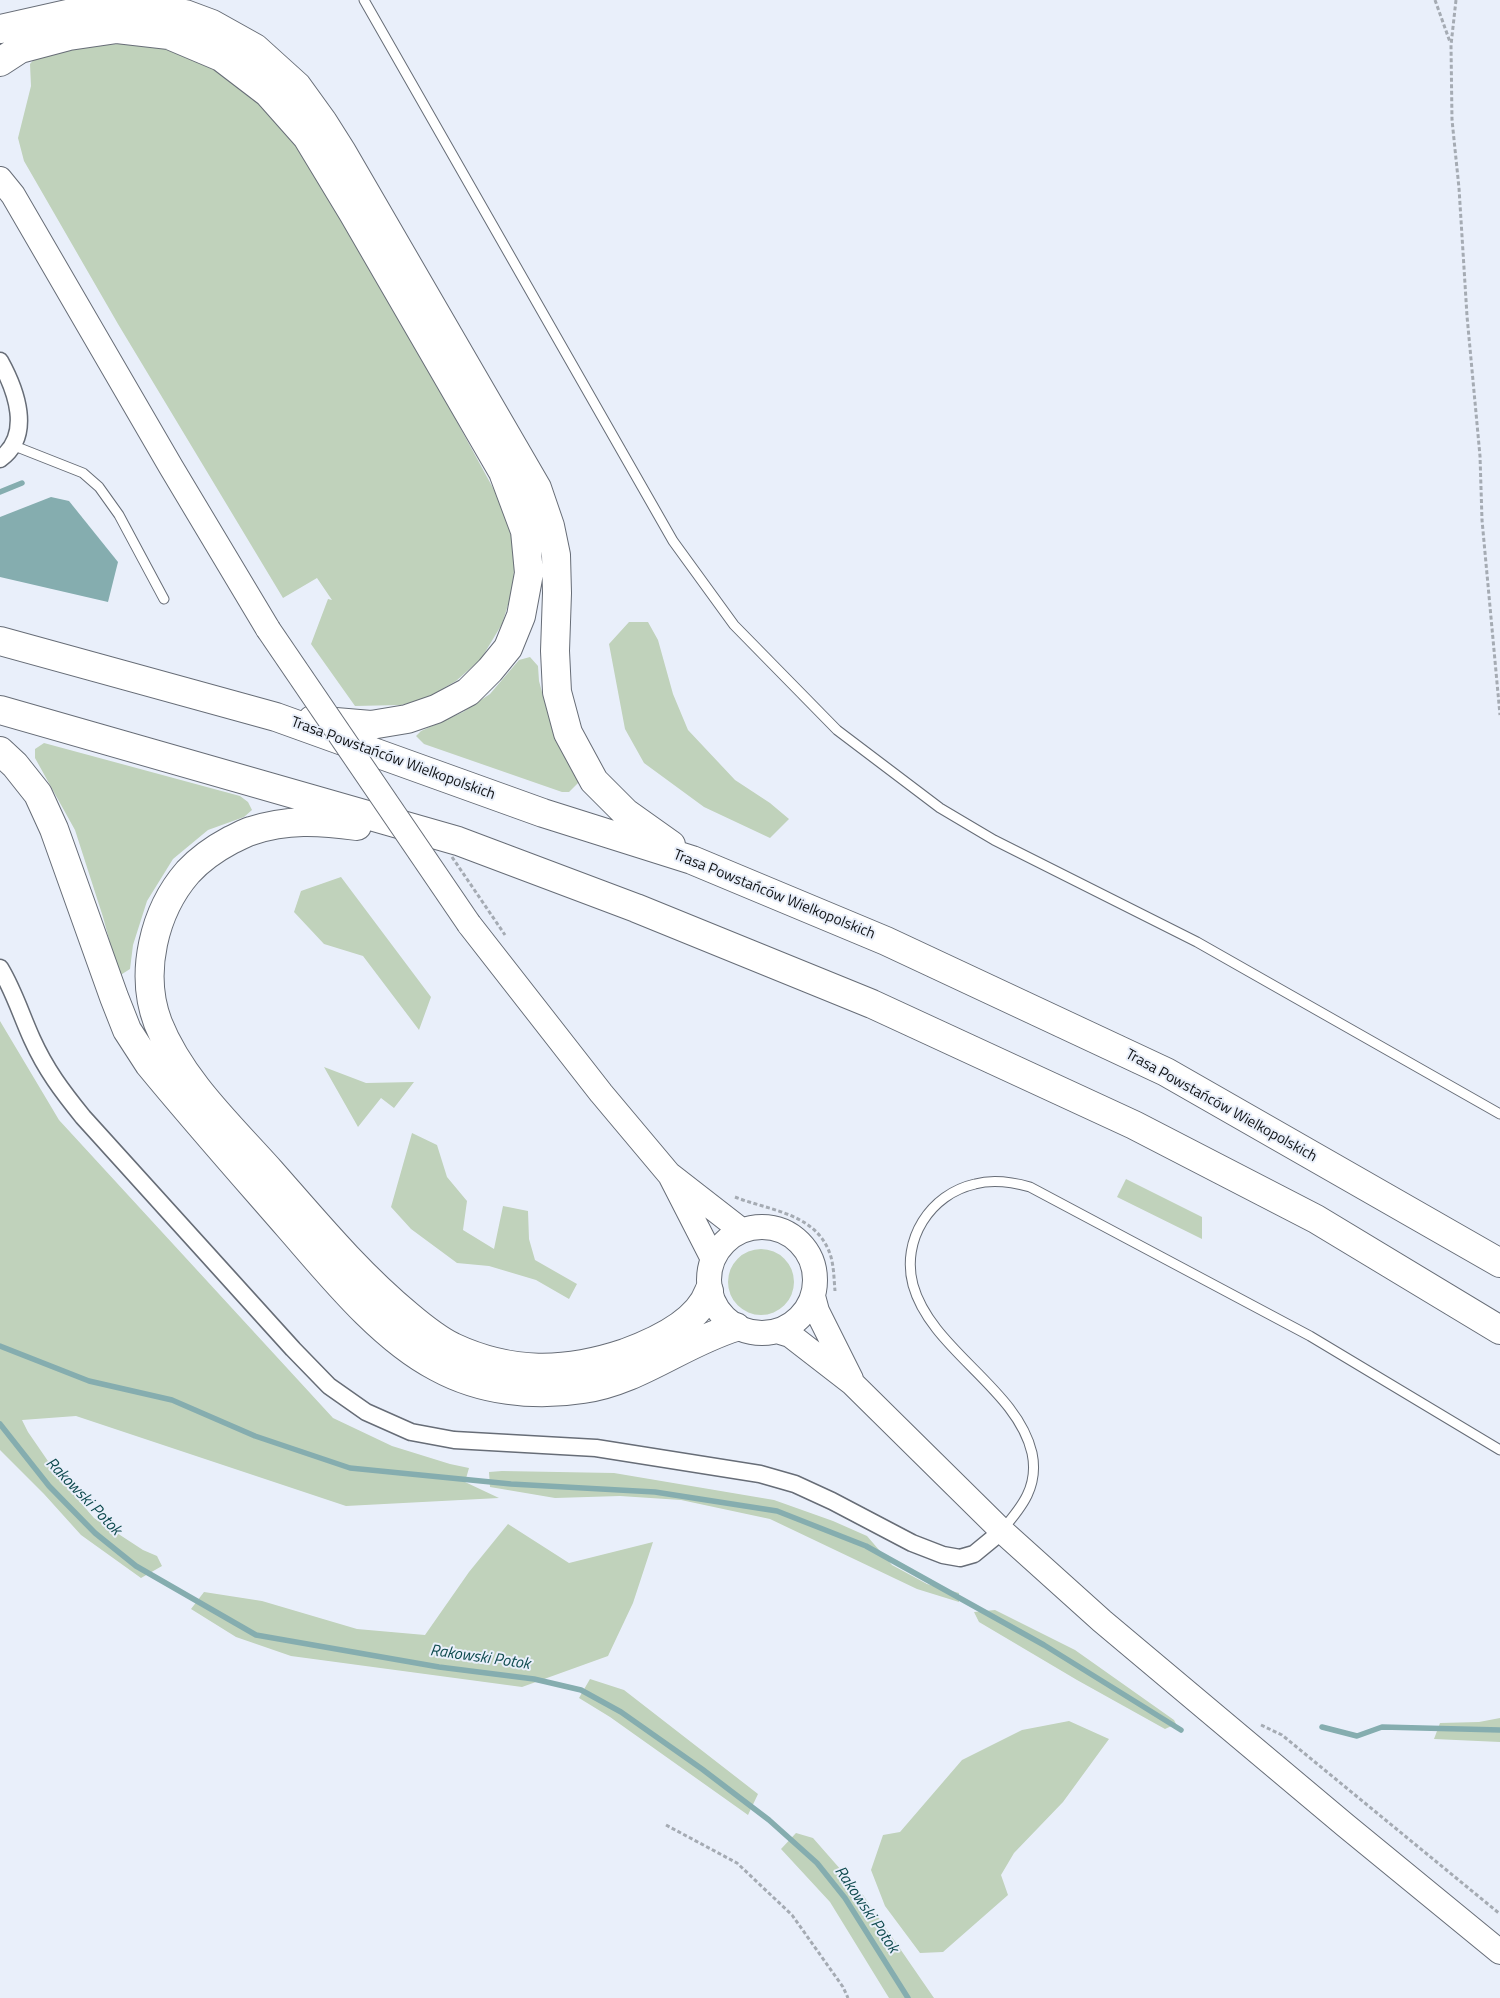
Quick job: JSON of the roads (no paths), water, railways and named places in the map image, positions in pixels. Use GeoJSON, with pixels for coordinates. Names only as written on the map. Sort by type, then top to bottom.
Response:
{"type":"FeatureCollection","features":[{"type":"Feature","properties":{"kind":"highway"},"geometry":{"type":"LineString","coordinates":[[0,29],[94,8],[153,9],[185,14],[212,24],[255,48],[297,86],[342,152],[537,488],[550,526],[556,555],[557,593],[554,651],[557,692],[568,733],[594,781],[600,788],[626,813],[692,860]]}},
{"type":"Feature","properties":{"kind":"highway"},"geometry":{"type":"LineString","coordinates":[[0,62],[20,49],[69,36],[116,29],[168,35],[221,57],[268,93],[312,146],[353,213],[503,472],[525,532],[529,573],[521,616],[508,648],[490,670],[468,692],[436,709],[407,719],[371,725],[276,717]]}},
{"type":"Feature","properties":{"kind":"highway","name":"Trasa Powstańców Wielkopolskich"},"geometry":{"type":"LineString","coordinates":[[0,641],[276,717],[543,813],[692,860],[886,941],[1166,1072],[1500,1263]]}},
{"type":"Feature","properties":{"kind":"highway"},"geometry":{"type":"LineString","coordinates":[[0,710],[458,841],[636,908],[872,1004],[1134,1125],[1316,1219],[1500,1330]]}},
{"type":"Feature","properties":{"kind":"highway"},"geometry":{"type":"LineString","coordinates":[[0,751],[15,765],[38,794],[58,838],[127,1030],[149,1064],[331,1274],[376,1321],[407,1348],[436,1367],[471,1381],[511,1392],[550,1394],[585,1389],[620,1380],[653,1366],[699,1341],[736,1327]]}},
{"type":"Feature","properties":{"kind":"highway"},"geometry":{"type":"LineString","coordinates":[[458,841],[326,822],[287,822],[248,831],[216,849],[189,871],[165,905],[151,945],[150,984],[158,1021],[175,1057],[205,1098],[321,1229],[383,1295],[419,1324],[451,1346],[485,1359],[517,1368],[558,1367],[600,1361],[635,1349],[683,1323],[703,1306],[710,1291]]}},
{"type":"Feature","properties":{"kind":"main road"},"geometry":{"type":"LineString","coordinates":[[0,161],[6,187],[268,629],[469,924],[601,1093],[669,1174],[741,1230]]}},
{"type":"Feature","properties":{"kind":"main road"},"geometry":{"type":"LineString","coordinates":[[669,1174],[712,1259]]}},
{"type":"Feature","properties":{"kind":"main road"},"geometry":{"type":"LineString","coordinates":[[777,1331],[793,1324],[805,1311],[813,1296],[816,1279],[812,1262],[804,1247],[791,1235],[776,1228],[758,1226],[741,1230],[729,1237],[712,1259],[709,1275],[710,1291],[715,1306],[724,1318],[736,1327],[756,1332],[777,1331],[790,1335],[852,1383],[1002,1531],[1102,1621],[1352,1831],[1500,1952]]}},
{"type":"Feature","properties":{"kind":"main road"},"geometry":{"type":"LineString","coordinates":[[813,1296],[817,1311],[852,1383]]}},
{"type":"Feature","properties":{"kind":"street"},"geometry":{"type":"LineString","coordinates":[[0,362],[19,408],[18,434],[12,445],[0,459]]}},
{"type":"Feature","properties":{"kind":"street"},"geometry":{"type":"LineString","coordinates":[[0,968],[9,984],[32,1040],[55,1083],[77,1110],[293,1350],[329,1386],[366,1412],[411,1432],[454,1440],[596,1448],[760,1474],[795,1484],[912,1543],[943,1555],[960,1558],[974,1554],[1002,1531]]}},
{"type":"Feature","properties":{"kind":"lane"},"geometry":{"type":"LineString","coordinates":[[364,0],[673,541],[734,624],[837,730],[940,808],[994,840],[1197,942],[1500,1114]]}},
{"type":"Feature","properties":{"kind":"lane"},"geometry":{"type":"LineString","coordinates":[[12,445],[83,473],[99,487],[119,515],[164,600]]}},
{"type":"Feature","properties":{"kind":"lane"},"geometry":{"type":"LineString","coordinates":[[1002,1531],[1030,1492],[1033,1473],[1032,1453],[1025,1434],[1014,1414],[933,1324],[920,1305],[912,1283],[910,1262],[913,1240],[924,1217],[939,1201],[956,1191],[974,1184],[991,1181],[1011,1182],[1030,1187],[1310,1336],[1500,1450]]}},
{"type":"Feature","properties":{"kind":"waterway"},"geometry":{"type":"LineString","coordinates":[[0,492],[22,483]]}},
{"type":"Feature","properties":{"kind":"waterway"},"geometry":{"type":"LineString","coordinates":[[0,1346],[89,1381],[172,1400],[255,1436],[350,1468],[511,1484],[655,1492],[777,1511],[866,1546],[1044,1645],[1181,1730]]}},
{"type":"Feature","properties":{"kind":"waterway","name":"Rakowski Potok"},"geometry":{"type":"LineString","coordinates":[[0,1424],[49,1486],[95,1533],[136,1566],[256,1635],[439,1667],[534,1679],[581,1690],[621,1712],[702,1769],[769,1820],[817,1863],[845,1898],[908,1998]]}},
{"type":"Feature","properties":{"kind":"waterway"},"geometry":{"type":"LineString","coordinates":[[1322,1727],[1357,1736],[1382,1727],[1500,1730]]}}]}
